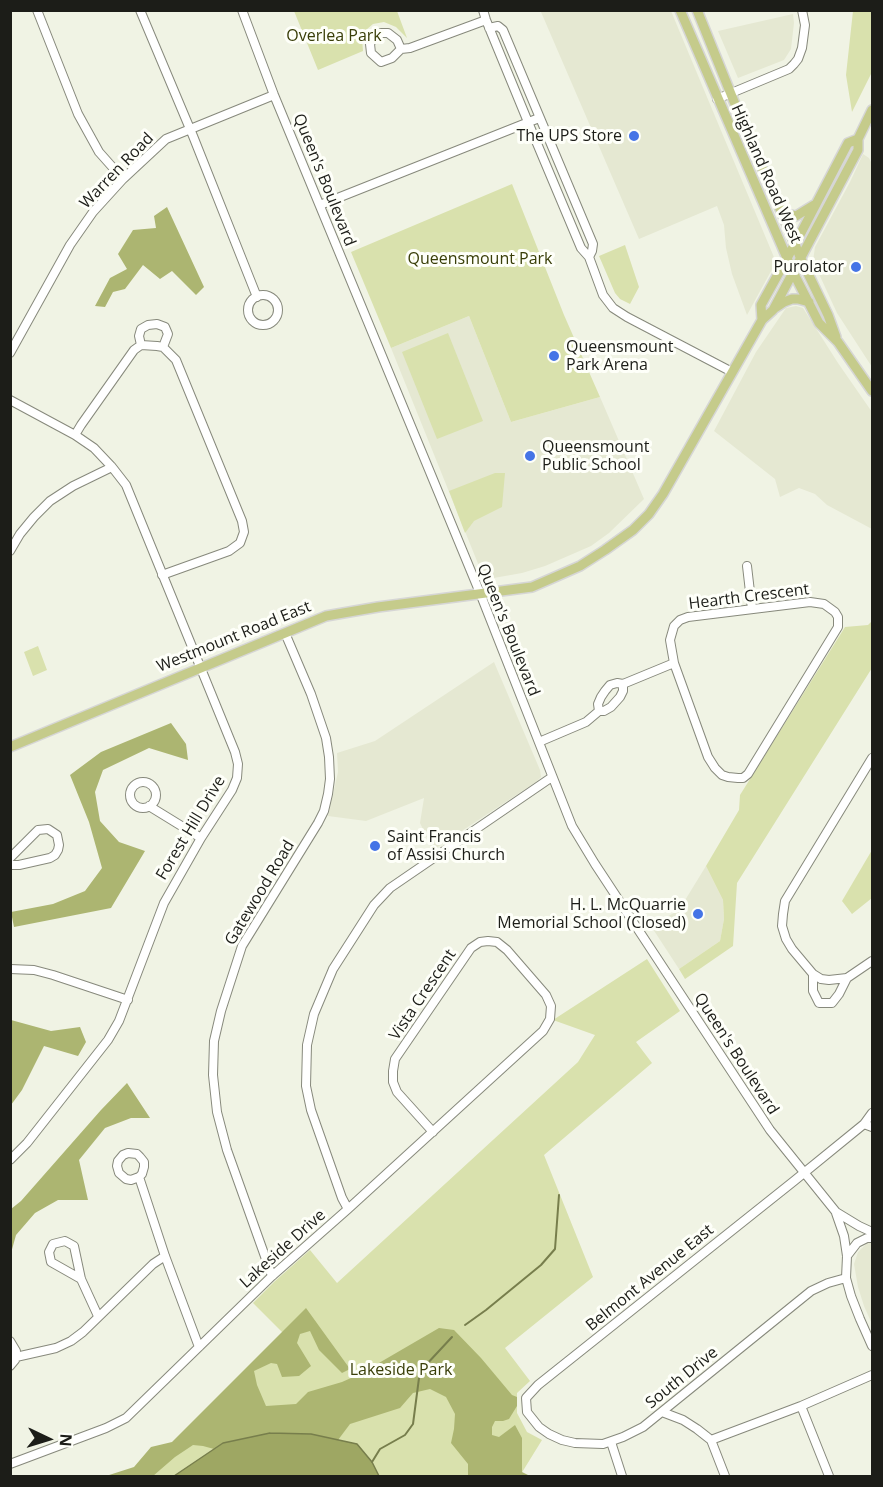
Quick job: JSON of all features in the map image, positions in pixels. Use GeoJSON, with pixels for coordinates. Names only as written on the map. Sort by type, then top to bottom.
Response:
{"type":"FeatureCollection","features":[{"type":"Feature","properties":{"kind":"main road","name":"Highland Road West"},"geometry":{"type":"LineString","coordinates":[[680,10],[792,272],[819,323],[838,342],[873,391]]}},
{"type":"Feature","properties":{"kind":"main road","name":"Highland Road West"},"geometry":{"type":"LineString","coordinates":[[697,10],[838,342]]}},
{"type":"Feature","properties":{"kind":"main road"},"geometry":{"type":"LineString","coordinates":[[773,310],[858,150],[858,138],[873,110]]}},
{"type":"Feature","properties":{"kind":"main road"},"geometry":{"type":"LineString","coordinates":[[762,320],[761,305],[848,143],[858,138]]}},
{"type":"Feature","properties":{"kind":"main road"},"geometry":{"type":"LineString","coordinates":[[782,213],[796,216],[816,203]]}},
{"type":"Feature","properties":{"kind":"main road"},"geometry":{"type":"LineString","coordinates":[[762,320],[784,302],[792,299],[809,302]]}},
{"type":"Feature","properties":{"kind":"main road","name":"Westmount Road East"},"geometry":{"type":"LineString","coordinates":[[10,747],[335,613],[532,586],[580,566],[633,530],[649,513],[663,494],[762,320]]}},
{"type":"Feature","properties":{"kind":"street"},"geometry":{"type":"LineString","coordinates":[[37,10],[78,114],[99,152],[123,179]]}},
{"type":"Feature","properties":{"kind":"street"},"geometry":{"type":"LineString","coordinates":[[140,10],[256,297]]}},
{"type":"Feature","properties":{"kind":"street","name":"Queen's Boulevard"},"geometry":{"type":"LineString","coordinates":[[242,10],[274,95],[480,593],[572,826],[770,1130],[836,1212],[873,1232]]}},
{"type":"Feature","properties":{"kind":"street"},"geometry":{"type":"LineString","coordinates":[[483,10],[581,248],[589,257],[603,295],[614,308],[627,317],[732,372]]}},
{"type":"Feature","properties":{"kind":"street"},"geometry":{"type":"LineString","coordinates":[[717,99],[789,69],[794,64],[802,48],[805,25],[802,10]]}},
{"type":"Feature","properties":{"kind":"street"},"geometry":{"type":"LineString","coordinates":[[401,49],[487,24],[498,26],[503,30],[593,244],[589,257]]}},
{"type":"Feature","properties":{"kind":"street","name":"Warren Road"},"geometry":{"type":"LineString","coordinates":[[10,353],[70,246],[93,212],[123,179],[166,139],[274,95]]}},
{"type":"Feature","properties":{"kind":"street"},"geometry":{"type":"LineString","coordinates":[[320,206],[539,118]]}},
{"type":"Feature","properties":{"kind":"street"},"geometry":{"type":"LineString","coordinates":[[141,345],[139,336],[141,329],[157,324],[165,327],[168,334],[164,348]]}},
{"type":"Feature","properties":{"kind":"street"},"geometry":{"type":"LineString","coordinates":[[75,435],[134,350],[141,345],[156,346],[164,348],[176,360],[242,521],[244,532],[240,543],[229,551],[162,575]]}},
{"type":"Feature","properties":{"kind":"street","name":"Forest Hill Drive"},"geometry":{"type":"LineString","coordinates":[[10,400],[75,435],[94,448],[126,485],[238,764],[237,778],[232,790],[168,893],[119,1021],[108,1040],[27,1143],[10,1160]]}},
{"type":"Feature","properties":{"kind":"street"},"geometry":{"type":"LineString","coordinates":[[10,551],[20,534],[50,501],[73,486],[112,467]]}},
{"type":"Feature","properties":{"kind":"street"},"geometry":{"type":"LineString","coordinates":[[747,567],[752,609]]}},
{"type":"Feature","properties":{"kind":"street","name":"Hearth Crescent"},"geometry":{"type":"LineString","coordinates":[[816,602],[830,608],[839,621],[838,627],[748,774],[733,778],[722,775],[708,757],[674,663],[670,640],[674,626],[688,616],[752,609],[816,602]]}},
{"type":"Feature","properties":{"kind":"street","name":"Gatewood Road"},"geometry":{"type":"LineString","coordinates":[[272,1276],[227,1150],[217,1112],[213,1075],[214,1041],[242,946],[318,823],[328,794],[330,778],[326,738],[312,694],[285,633]]}},
{"type":"Feature","properties":{"kind":"street"},"geometry":{"type":"LineString","coordinates":[[599,711],[598,704],[610,686],[617,683],[623,684],[674,663]]}},
{"type":"Feature","properties":{"kind":"street"},"geometry":{"type":"LineString","coordinates":[[539,742],[586,722],[599,711],[604,711],[617,702],[623,691],[623,684]]}},
{"type":"Feature","properties":{"kind":"street"},"geometry":{"type":"LineString","coordinates":[[847,978],[829,980],[821,979],[813,974],[786,939],[783,914],[785,901],[873,758]]}},
{"type":"Feature","properties":{"kind":"street"},"geometry":{"type":"LineString","coordinates":[[348,1209],[311,1110],[306,1086],[307,1045],[314,1014],[328,979],[374,905],[390,888],[552,777]]}},
{"type":"Feature","properties":{"kind":"street"},"geometry":{"type":"LineString","coordinates":[[149,806],[201,838]]}},
{"type":"Feature","properties":{"kind":"street"},"geometry":{"type":"LineString","coordinates":[[10,858],[38,830],[48,829],[57,835],[59,845],[55,855],[19,865],[10,865]]}},
{"type":"Feature","properties":{"kind":"street","name":"Vista Crescent"},"geometry":{"type":"LineString","coordinates":[[432,1132],[397,1092],[393,1082],[395,1059],[471,948],[480,942],[488,941],[496,942],[507,950],[546,995],[551,1006],[550,1019]]}},
{"type":"Feature","properties":{"kind":"street"},"geometry":{"type":"LineString","coordinates":[[813,974],[813,991],[819,1003],[832,1003],[847,978],[873,961]]}},
{"type":"Feature","properties":{"kind":"street"},"geometry":{"type":"LineString","coordinates":[[10,969],[33,970],[53,975],[128,1000]]}},
{"type":"Feature","properties":{"kind":"street","name":"Lakeside Drive"},"geometry":{"type":"LineString","coordinates":[[10,1464],[106,1428],[126,1418],[272,1276],[543,1031],[550,1019]]}},
{"type":"Feature","properties":{"kind":"street","name":"Belmont Avenue East"},"geometry":{"type":"LineString","coordinates":[[527,1412],[526,1398],[538,1385],[864,1124],[873,1113]]}},
{"type":"Feature","properties":{"kind":"street"},"geometry":{"type":"LineString","coordinates":[[864,1124],[873,1127]]}},
{"type":"Feature","properties":{"kind":"street"},"geometry":{"type":"LineString","coordinates":[[139,1177],[198,1347]]}},
{"type":"Feature","properties":{"kind":"street","name":"Queen's Boulevard"},"geometry":{"type":"LineString","coordinates":[[836,1212],[844,1236],[847,1256],[846,1278],[854,1304],[873,1346]]}},
{"type":"Feature","properties":{"kind":"street"},"geometry":{"type":"LineString","coordinates":[[847,1256],[857,1243],[873,1238]]}},
{"type":"Feature","properties":{"kind":"street"},"geometry":{"type":"LineString","coordinates":[[81,1279],[51,1262],[49,1252],[53,1244],[65,1241],[74,1246],[81,1279],[98,1316]]}},
{"type":"Feature","properties":{"kind":"street"},"geometry":{"type":"LineString","coordinates":[[16,1357],[56,1348],[71,1341],[153,1264],[165,1256]]}},
{"type":"Feature","properties":{"kind":"street","name":"South Drive"},"geometry":{"type":"LineString","coordinates":[[527,1412],[539,1427],[562,1440],[588,1444],[611,1442],[643,1427],[811,1291],[846,1278]]}},
{"type":"Feature","properties":{"kind":"street"},"geometry":{"type":"LineString","coordinates":[[10,1341],[16,1351],[16,1357],[10,1366]]}},
{"type":"Feature","properties":{"kind":"street"},"geometry":{"type":"LineString","coordinates":[[711,1440],[801,1406],[873,1375]]}},
{"type":"Feature","properties":{"kind":"street"},"geometry":{"type":"LineString","coordinates":[[801,1406],[829,1476]]}},
{"type":"Feature","properties":{"kind":"street"},"geometry":{"type":"LineString","coordinates":[[662,1412],[683,1420],[711,1440],[725,1476]]}},
{"type":"Feature","properties":{"kind":"street"},"geometry":{"type":"LineString","coordinates":[[611,1442],[622,1476]]}},
{"type":"Feature","properties":{"kind":"shaded area"},"geometry":{"type":"Polygon","coordinates":[[[545,10],[671,11],[776,262],[747,315],[732,274],[724,225],[717,206],[639,239],[541,12],[545,10]]]}},
{"type":"Feature","properties":{"kind":"shaded area"},"geometry":{"type":"Polygon","coordinates":[[[793,14],[791,49],[784,60],[738,78],[718,31],[793,14]]]}},
{"type":"Feature","properties":{"kind":"shaded area"},"geometry":{"type":"Polygon","coordinates":[[[863,154],[872,164],[872,367],[837,313],[813,261],[815,247],[863,154]]]}},
{"type":"Feature","properties":{"kind":"shaded area"},"geometry":{"type":"Polygon","coordinates":[[[796,306],[803,308],[872,412],[872,529],[827,505],[815,494],[799,488],[780,497],[775,479],[714,431],[756,352],[786,308],[796,306]]]}},
{"type":"Feature","properties":{"kind":"shaded area","name":"Queensmount Public School"},"geometry":{"type":"Polygon","coordinates":[[[469,316],[511,422],[600,397],[644,499],[609,533],[591,546],[545,566],[488,579],[483,576],[391,348],[469,316]]]}},
{"type":"Feature","properties":{"kind":"shaded area"},"geometry":{"type":"Polygon","coordinates":[[[494,662],[540,770],[541,777],[536,782],[433,850],[420,823],[424,798],[366,821],[328,816],[338,772],[337,753],[375,741],[494,662]]]}},
{"type":"Feature","properties":{"kind":"shaded area","name":"H. L. McQuarrie Memorial School (Closed)"},"geometry":{"type":"Polygon","coordinates":[[[706,866],[723,900],[724,919],[720,941],[679,969],[651,926],[679,910],[706,866]]]}},
{"type":"Feature","properties":{"kind":"shaded area"},"geometry":{"type":"Polygon","coordinates":[[[872,1242],[872,1324],[858,1287],[854,1264],[858,1252],[867,1243],[872,1242]]]}},
{"type":"Feature","properties":{"kind":"shaded area"},"geometry":{"type":"Polygon","coordinates":[[[270,1433],[311,1434],[357,1444],[372,1462],[379,1476],[174,1476],[223,1443],[270,1433]]]}},
{"type":"Feature","properties":{"kind":"green space","name":"Overlea Park"},"geometry":{"type":"Polygon","coordinates":[[[294,11],[397,11],[407,38],[396,27],[384,22],[373,24],[362,38],[363,51],[318,70],[294,11]]]}},
{"type":"Feature","properties":{"kind":"green space"},"geometry":{"type":"Polygon","coordinates":[[[853,11],[872,11],[872,72],[852,112],[846,75],[853,11]]]}},
{"type":"Feature","properties":{"kind":"green space","name":"Queensmount Park"},"geometry":{"type":"Polygon","coordinates":[[[512,184],[564,315],[600,397],[511,422],[469,316],[391,348],[351,252],[512,184]]]}},
{"type":"Feature","properties":{"kind":"green space"},"geometry":{"type":"Polygon","coordinates":[[[167,207],[204,287],[196,295],[172,271],[160,279],[143,265],[125,289],[113,292],[105,307],[95,306],[110,278],[127,269],[118,254],[133,230],[156,228],[154,216],[167,207]]]}},
{"type":"Feature","properties":{"kind":"green space"},"geometry":{"type":"Polygon","coordinates":[[[625,245],[639,287],[630,304],[620,299],[615,293],[599,256],[625,245]]]}},
{"type":"Feature","properties":{"kind":"green space"},"geometry":{"type":"Polygon","coordinates":[[[448,333],[483,421],[437,439],[402,352],[448,333]]]}},
{"type":"Feature","properties":{"kind":"green space"},"geometry":{"type":"Polygon","coordinates":[[[495,473],[505,473],[502,507],[474,521],[465,533],[449,491],[495,473]]]}},
{"type":"Feature","properties":{"kind":"green space"},"geometry":{"type":"Polygon","coordinates":[[[872,621],[872,668],[737,883],[733,946],[685,979],[679,969],[720,941],[724,919],[723,900],[706,866],[739,810],[740,795],[845,627],[868,625],[872,621]]]}},
{"type":"Feature","properties":{"kind":"green space"},"geometry":{"type":"Polygon","coordinates":[[[38,646],[47,670],[33,676],[24,652],[38,646]]]}},
{"type":"Feature","properties":{"kind":"green space"},"geometry":{"type":"Polygon","coordinates":[[[171,723],[186,744],[188,760],[149,748],[103,770],[95,792],[100,821],[119,842],[145,851],[111,908],[14,927],[11,912],[53,904],[85,891],[102,868],[89,822],[70,775],[101,752],[171,723]]]}},
{"type":"Feature","properties":{"kind":"green space"},"geometry":{"type":"Polygon","coordinates":[[[872,850],[872,898],[852,914],[842,901],[872,850]]]}},
{"type":"Feature","properties":{"kind":"green space","name":"Lakeside Park"},"geometry":{"type":"Polygon","coordinates":[[[647,959],[680,1011],[636,1042],[652,1063],[544,1155],[593,1277],[505,1348],[530,1381],[517,1393],[517,1413],[527,1432],[542,1440],[521,1474],[525,1476],[117,1476],[157,1461],[286,1336],[253,1303],[274,1282],[310,1250],[337,1283],[578,1062],[595,1035],[553,1020],[647,959]]]}},
{"type":"Feature","properties":{"kind":"green space"},"geometry":{"type":"Polygon","coordinates":[[[11,1020],[51,1031],[80,1027],[86,1042],[78,1056],[44,1046],[22,1090],[11,1105],[11,1020]]]}},
{"type":"Feature","properties":{"kind":"green space"},"geometry":{"type":"Polygon","coordinates":[[[127,1083],[150,1118],[131,1118],[105,1128],[79,1160],[88,1200],[58,1200],[35,1213],[16,1235],[11,1253],[11,1209],[21,1201],[127,1083]]]}},
{"type":"Feature","properties":{"kind":"green space"},"geometry":{"type":"Polygon","coordinates":[[[306,1308],[350,1369],[342,1373],[319,1350],[310,1331],[300,1334],[297,1343],[311,1366],[299,1376],[282,1377],[277,1364],[271,1363],[254,1371],[266,1406],[296,1404],[308,1392],[360,1374],[439,1328],[454,1330],[512,1395],[517,1397],[517,1406],[509,1419],[495,1421],[492,1435],[499,1437],[515,1425],[522,1438],[522,1472],[530,1476],[468,1476],[468,1464],[451,1443],[455,1414],[446,1397],[430,1389],[413,1393],[400,1408],[350,1424],[338,1440],[311,1434],[270,1433],[223,1443],[214,1449],[193,1445],[153,1476],[106,1476],[134,1467],[151,1447],[172,1442],[306,1308]]]}},
{"type":"Feature","properties":{"kind":"waterway"},"geometry":{"type":"LineString","coordinates":[[465,1325],[541,1265],[555,1249],[559,1195]]}},
{"type":"Feature","properties":{"kind":"waterway"},"geometry":{"type":"LineString","coordinates":[[372,1462],[380,1449],[405,1435],[413,1424],[419,1378],[425,1366],[452,1337]]}},
{"type":"Feature","properties":{"kind":"place","name":"The UPS Store"},"geometry":{"type":"Point","coordinates":[634,136]}},
{"type":"Feature","properties":{"kind":"place","name":"Purolator"},"geometry":{"type":"Point","coordinates":[856,267]}},
{"type":"Feature","properties":{"kind":"place","name":"Queensmount Park Arena"},"geometry":{"type":"Point","coordinates":[554,356]}},
{"type":"Feature","properties":{"kind":"place","name":"Queensmount Public School"},"geometry":{"type":"Point","coordinates":[530,456]}},
{"type":"Feature","properties":{"kind":"place","name":"Saint Francis of Assisi Church"},"geometry":{"type":"Point","coordinates":[375,846]}},
{"type":"Feature","properties":{"kind":"place","name":"H. L. McQuarrie Memorial School (Closed)"},"geometry":{"type":"Point","coordinates":[698,914]}}]}
